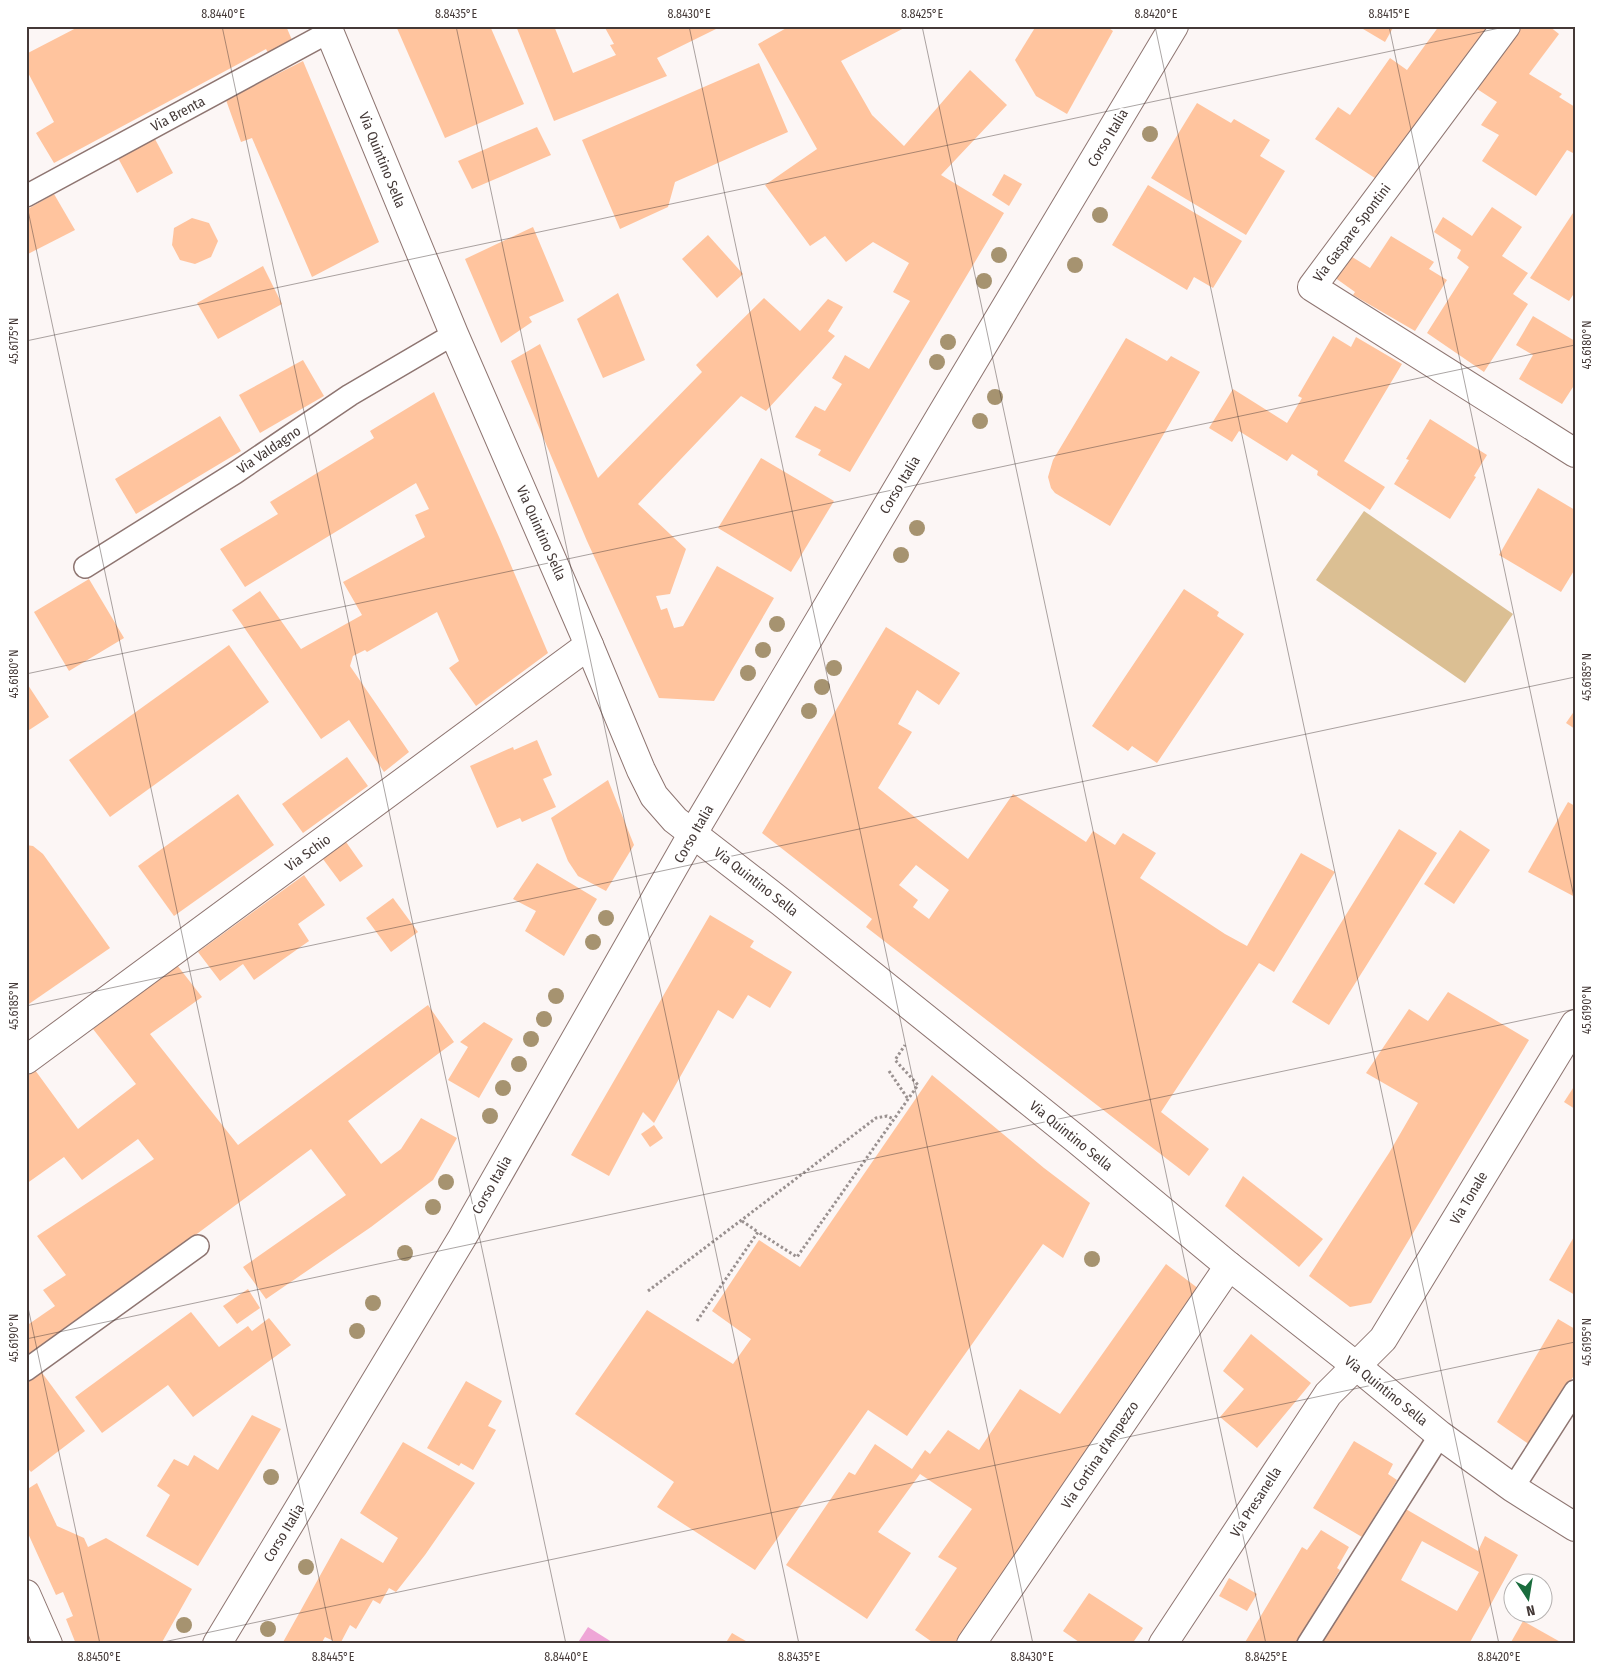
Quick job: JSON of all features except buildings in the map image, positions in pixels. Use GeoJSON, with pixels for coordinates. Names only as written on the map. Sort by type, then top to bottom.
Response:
{"type":"FeatureCollection","features":[{"type":"Feature","properties":{"kind":"street","name":"Corso Italia"},"geometry":{"type":"LineString","coordinates":[[217,1644],[462,1238],[693,833],[1174,26]]}},
{"type":"Feature","properties":{"kind":"street","name":"Via Gaspare Spontini"},"geometry":{"type":"LineString","coordinates":[[1506,26],[1312,287],[1575,453]]}},
{"type":"Feature","properties":{"kind":"street","name":"Via Quintino Sella"},"geometry":{"type":"LineString","coordinates":[[328,29],[454,334],[641,770],[654,796],[675,820],[923,1016],[1228,1266],[1355,1365],[1440,1435],[1513,1488],[1575,1527]]}},
{"type":"Feature","properties":{"kind":"street","name":"Via Schio"},"geometry":{"type":"LineString","coordinates":[[26,1060],[589,645]]}},
{"type":"Feature","properties":{"kind":"street","name":"Via Tonale"},"geometry":{"type":"LineString","coordinates":[[1355,1365],[1383,1339],[1575,1024]]}},
{"type":"Feature","properties":{"kind":"street","name":"Via Cortina d'Ampezzo"},"geometry":{"type":"LineString","coordinates":[[971,1644],[1228,1266]]}},
{"type":"Feature","properties":{"kind":"street","name":"Via Presanella"},"geometry":{"type":"LineString","coordinates":[[1163,1644],[1328,1394],[1355,1365]]}},
{"type":"Feature","properties":{"kind":"street"},"geometry":{"type":"LineString","coordinates":[[26,1594],[48,1644]]}},
{"type":"Feature","properties":{"kind":"lane","name":"Via Brenta"},"geometry":{"type":"LineString","coordinates":[[26,196],[328,29]]}},
{"type":"Feature","properties":{"kind":"lane","name":"Via Valdagno"},"geometry":{"type":"LineString","coordinates":[[84,567],[235,472],[350,395],[454,334]]}},
{"type":"Feature","properties":{"kind":"lane"},"geometry":{"type":"LineString","coordinates":[[26,1370],[198,1246]]}},
{"type":"Feature","properties":{"kind":"lane"},"geometry":{"type":"LineString","coordinates":[[1513,1488],[1575,1391]]}},
{"type":"Feature","properties":{"kind":"lane","name":"Via Quintino Sella"},"geometry":{"type":"LineString","coordinates":[[1308,1644],[1440,1435]]}},
{"type":"Feature","properties":{"kind":"path"},"geometry":{"type":"LineString","coordinates":[[741,1220],[797,1257],[918,1085],[894,1060],[907,1043]]}},
{"type":"Feature","properties":{"kind":"path"},"geometry":{"type":"LineString","coordinates":[[889,1071],[908,1098]]}},
{"type":"Feature","properties":{"kind":"path"},"geometry":{"type":"LineString","coordinates":[[648,1291],[876,1118],[887,1116],[894,1119]]}},
{"type":"Feature","properties":{"kind":"path"},"geometry":{"type":"LineString","coordinates":[[697,1321],[758,1232]]}},
{"type":"Feature","properties":{"kind":"shaded area"},"geometry":{"type":"Polygon","coordinates":[[[1364,511],[1513,614],[1465,683],[1316,580],[1364,511]]]}},
{"type":"Feature","properties":{"kind":"shaded area"},"geometry":{"type":"Polygon","coordinates":[[[588,1627],[615,1644],[577,1644],[588,1627]]]}}]}
